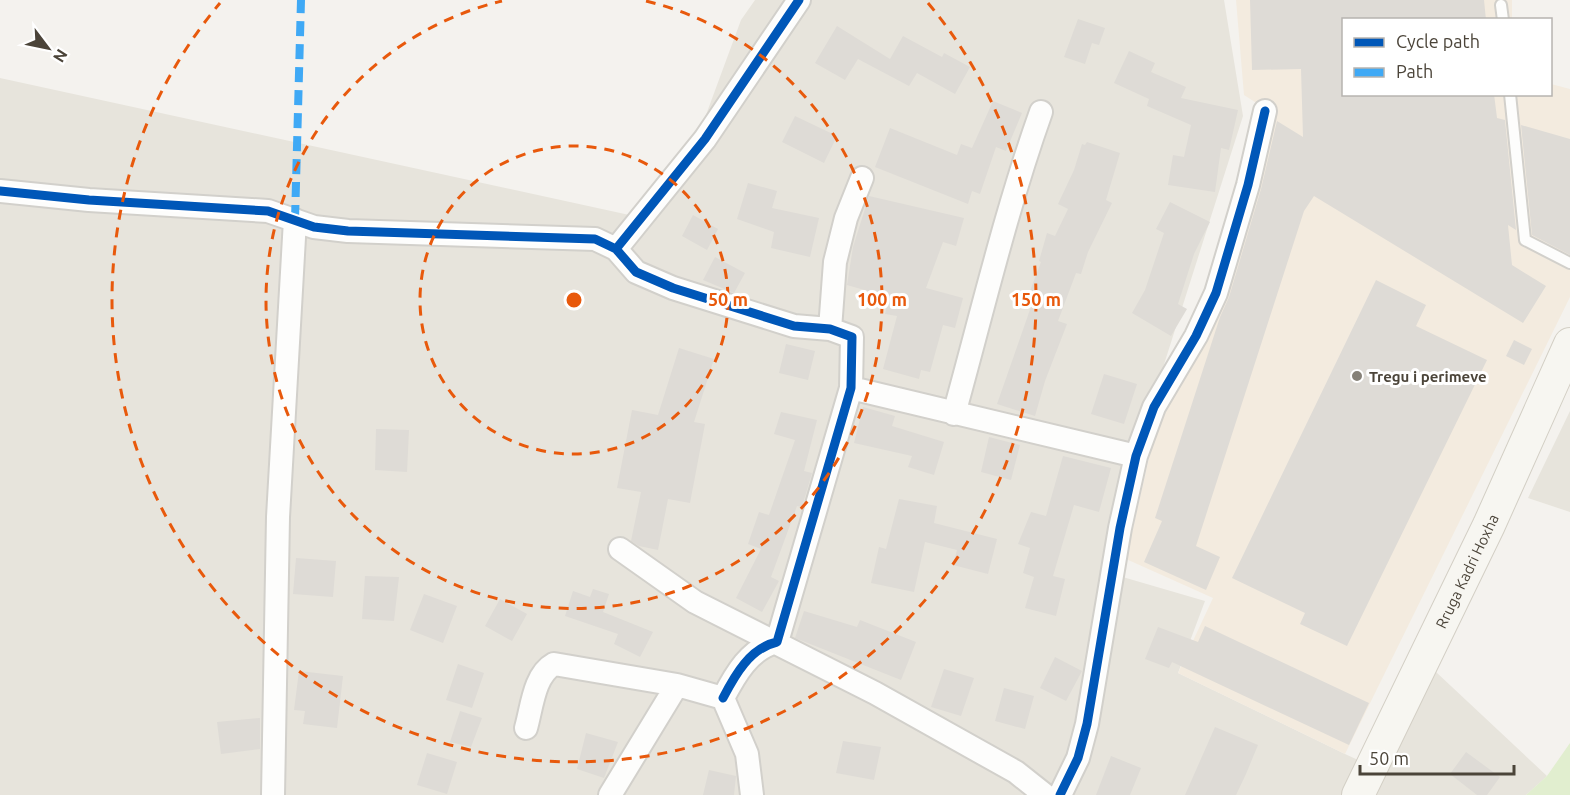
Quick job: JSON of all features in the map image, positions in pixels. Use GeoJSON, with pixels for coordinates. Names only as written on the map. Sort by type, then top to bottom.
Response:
{"type":"FeatureCollection","features":[{"type":"Feature","properties":{"kind":"main road","name":"Rruga Kadri Hoxha"},"geometry":{"type":"LineString","coordinates":[[1358,795],[1489,525],[1570,344]]}},
{"type":"Feature","properties":{"kind":"street"},"geometry":{"type":"LineString","coordinates":[[616,249],[705,139],[799,0]]}},
{"type":"Feature","properties":{"kind":"street"},"geometry":{"type":"LineString","coordinates":[[1060,795],[1078,758],[1087,724],[1120,528],[1136,456],[1154,407],[1196,336],[1216,293],[1248,185],[1265,111]]}},
{"type":"Feature","properties":{"kind":"street"},"geometry":{"type":"LineString","coordinates":[[954,414],[1002,243],[1016,183],[1041,112]]}},
{"type":"Feature","properties":{"kind":"street"},"geometry":{"type":"LineString","coordinates":[[830,329],[835,262],[846,218],[862,178]]}},
{"type":"Feature","properties":{"kind":"street"},"geometry":{"type":"LineString","coordinates":[[0,191],[88,200],[268,211],[314,227],[348,231],[595,239],[616,249],[636,272],[673,288],[794,326],[830,329],[852,337],[851,388],[777,642]]}},
{"type":"Feature","properties":{"kind":"street"},"geometry":{"type":"LineString","coordinates":[[273,795],[278,517],[295,220]]}},
{"type":"Feature","properties":{"kind":"street"},"geometry":{"type":"LineString","coordinates":[[851,388],[1136,456]]}},
{"type":"Feature","properties":{"kind":"street"},"geometry":{"type":"LineString","coordinates":[[620,549],[695,602],[875,693],[1016,772],[1045,795]]}},
{"type":"Feature","properties":{"kind":"street"},"geometry":{"type":"LineString","coordinates":[[752,795],[747,754],[723,698],[734,676],[750,657],[764,645],[777,642]]}},
{"type":"Feature","properties":{"kind":"street"},"geometry":{"type":"LineString","coordinates":[[526,728],[539,680],[545,669],[554,664],[677,686],[723,698]]}},
{"type":"Feature","properties":{"kind":"street"},"geometry":{"type":"LineString","coordinates":[[610,795],[677,686]]}},
{"type":"Feature","properties":{"kind":"lane"},"geometry":{"type":"LineString","coordinates":[[1501,5],[1503,18]]}},
{"type":"Feature","properties":{"kind":"lane"},"geometry":{"type":"LineString","coordinates":[[1510,96],[1525,240],[1570,263]]}},
{"type":"Feature","properties":{"kind":"shaded area"},"geometry":{"type":"Polygon","coordinates":[[[755,0],[1224,0],[1243,116],[1139,443],[1109,573],[1205,601],[1178,673],[1345,754],[1384,772],[1436,672],[1547,776],[1526,795],[0,795],[0,78],[634,216],[703,123],[741,20],[755,0]]]}},
{"type":"Feature","properties":{"kind":"shaded area","name":"Tregu i perimeve"},"geometry":{"type":"Polygon","coordinates":[[[1236,0],[1512,0],[1512,18],[1342,18],[1342,96],[1552,96],[1552,84],[1570,89],[1570,297],[1345,754],[1178,673],[1213,598],[1126,559],[1152,445],[1173,392],[1191,359],[1258,104],[1244,95],[1236,0]]]}},
{"type":"Feature","properties":{"kind":"shaded area"},"geometry":{"type":"Polygon","coordinates":[[[1570,411],[1570,512],[1528,498],[1570,411]]]}},
{"type":"Feature","properties":{"kind":"green space"},"geometry":{"type":"Polygon","coordinates":[[[1570,743],[1570,795],[1526,795],[1547,776],[1570,743]]]}},
{"type":"Feature","properties":{"kind":"building"},"geometry":{"type":"Polygon","coordinates":[[[1250,0],[1484,0],[1486,18],[1342,18],[1342,96],[1494,96],[1497,118],[1505,120],[1516,230],[1508,225],[1512,265],[1546,286],[1523,323],[1314,196],[1304,211],[1196,546],[1220,557],[1206,590],[1144,562],[1162,521],[1155,518],[1220,317],[1229,297],[1261,189],[1277,121],[1303,137],[1301,69],[1252,70],[1250,0]]]}},
{"type":"Feature","properties":{"kind":"building"},"geometry":{"type":"Polygon","coordinates":[[[1078,19],[1105,28],[1099,45],[1092,43],[1085,64],[1064,57],[1078,19]]]}},
{"type":"Feature","properties":{"kind":"building"},"geometry":{"type":"Polygon","coordinates":[[[837,26],[890,59],[903,36],[942,57],[944,53],[970,67],[955,94],[917,73],[909,86],[858,59],[845,80],[815,63],[837,26]]]}},
{"type":"Feature","properties":{"kind":"building"},"geometry":{"type":"Polygon","coordinates":[[[1129,51],[1155,63],[1151,72],[1186,87],[1181,98],[1238,110],[1229,150],[1221,148],[1215,192],[1168,185],[1173,155],[1184,157],[1191,125],[1147,106],[1149,99],[1114,83],[1129,51]]]}},
{"type":"Feature","properties":{"kind":"building"},"geometry":{"type":"Polygon","coordinates":[[[993,101],[1022,113],[1006,151],[996,147],[980,194],[972,191],[968,204],[875,167],[890,128],[957,155],[961,144],[972,148],[993,101]]]}},
{"type":"Feature","properties":{"kind":"building"},"geometry":{"type":"Polygon","coordinates":[[[795,116],[837,136],[824,163],[782,142],[795,116]]]}},
{"type":"Feature","properties":{"kind":"building"},"geometry":{"type":"Polygon","coordinates":[[[1521,125],[1570,139],[1570,255],[1532,235],[1521,125]]]}},
{"type":"Feature","properties":{"kind":"building"},"geometry":{"type":"Polygon","coordinates":[[[1087,142],[1120,153],[1106,200],[1112,203],[1088,252],[1081,274],[1076,273],[1058,321],[1067,324],[1045,381],[1035,416],[997,404],[1033,301],[1027,299],[1041,262],[1039,261],[1047,233],[1055,236],[1068,209],[1058,204],[1074,170],[1082,144],[1085,145],[1087,142]]]}},
{"type":"Feature","properties":{"kind":"building"},"geometry":{"type":"Polygon","coordinates":[[[748,183],[777,191],[772,208],[819,218],[810,257],[771,248],[774,232],[737,219],[748,183]]]}},
{"type":"Feature","properties":{"kind":"building"},"geometry":{"type":"Polygon","coordinates":[[[869,196],[964,218],[956,246],[943,242],[926,288],[963,298],[955,328],[943,325],[930,372],[921,370],[919,379],[883,369],[897,316],[885,314],[889,297],[847,285],[853,247],[869,196]]]}},
{"type":"Feature","properties":{"kind":"building"},"geometry":{"type":"Polygon","coordinates":[[[1170,202],[1210,222],[1194,254],[1178,304],[1187,309],[1171,336],[1132,313],[1145,290],[1164,233],[1156,229],[1170,202]]]}},
{"type":"Feature","properties":{"kind":"building"},"geometry":{"type":"Polygon","coordinates":[[[693,215],[718,229],[707,250],[682,236],[693,215]]]}},
{"type":"Feature","properties":{"kind":"building"},"geometry":{"type":"Polygon","coordinates":[[[715,257],[745,273],[734,293],[703,280],[715,257]]]}},
{"type":"Feature","properties":{"kind":"building"},"geometry":{"type":"Polygon","coordinates":[[[1376,280],[1426,305],[1416,326],[1487,360],[1347,646],[1300,624],[1305,613],[1232,578],[1376,280]]]}},
{"type":"Feature","properties":{"kind":"building"},"geometry":{"type":"Polygon","coordinates":[[[1514,340],[1532,349],[1524,365],[1506,356],[1514,340]]]}},
{"type":"Feature","properties":{"kind":"building"},"geometry":{"type":"Polygon","coordinates":[[[786,344],[815,351],[808,380],[779,373],[786,344]]]}},
{"type":"Feature","properties":{"kind":"building"},"geometry":{"type":"Polygon","coordinates":[[[679,348],[714,359],[694,422],[705,424],[690,503],[668,499],[658,550],[639,546],[631,541],[641,492],[617,488],[632,410],[658,415],[679,348]]]}},
{"type":"Feature","properties":{"kind":"building"},"geometry":{"type":"Polygon","coordinates":[[[1104,374],[1137,384],[1124,424],[1091,414],[1104,374]]]}},
{"type":"Feature","properties":{"kind":"building"},"geometry":{"type":"Polygon","coordinates":[[[863,407],[895,416],[892,426],[944,442],[934,475],[908,467],[912,456],[854,443],[863,407]]]}},
{"type":"Feature","properties":{"kind":"building"},"geometry":{"type":"Polygon","coordinates":[[[781,412],[817,420],[804,471],[812,473],[802,507],[797,506],[771,577],[779,581],[762,612],[736,598],[761,549],[748,544],[759,512],[769,515],[795,440],[774,434],[781,412]]]}},
{"type":"Feature","properties":{"kind":"building"},"geometry":{"type":"Polygon","coordinates":[[[376,429],[409,430],[407,472],[375,470],[376,429]]]}},
{"type":"Feature","properties":{"kind":"building"},"geometry":{"type":"Polygon","coordinates":[[[989,437],[1020,445],[1011,480],[981,472],[989,437]]]}},
{"type":"Feature","properties":{"kind":"building"},"geometry":{"type":"Polygon","coordinates":[[[1063,456],[1111,468],[1099,512],[1074,505],[1053,576],[1065,579],[1056,616],[1025,608],[1034,577],[1023,573],[1030,548],[1018,544],[1031,512],[1046,516],[1063,456]]]}},
{"type":"Feature","properties":{"kind":"building"},"geometry":{"type":"Polygon","coordinates":[[[899,499],[937,506],[934,523],[997,539],[988,574],[953,565],[957,550],[925,542],[914,592],[871,583],[879,547],[886,549],[899,499]]]}},
{"type":"Feature","properties":{"kind":"building"},"geometry":{"type":"Polygon","coordinates":[[[296,558],[336,561],[333,597],[293,594],[296,558]]]}},
{"type":"Feature","properties":{"kind":"building"},"geometry":{"type":"Polygon","coordinates":[[[365,576],[399,577],[394,621],[362,619],[365,576]]]}},
{"type":"Feature","properties":{"kind":"building"},"geometry":{"type":"Polygon","coordinates":[[[593,589],[609,594],[603,612],[653,632],[640,657],[614,644],[618,634],[565,616],[573,591],[590,597],[593,589]]]}},
{"type":"Feature","properties":{"kind":"building"},"geometry":{"type":"Polygon","coordinates":[[[424,594],[457,606],[443,643],[410,630],[424,594]]]}},
{"type":"Feature","properties":{"kind":"building"},"geometry":{"type":"Polygon","coordinates":[[[500,599],[527,614],[512,641],[485,626],[500,599]]]}},
{"type":"Feature","properties":{"kind":"building"},"geometry":{"type":"Polygon","coordinates":[[[804,611],[857,627],[860,620],[916,642],[901,680],[795,638],[804,611]]]}},
{"type":"Feature","properties":{"kind":"building"},"geometry":{"type":"Polygon","coordinates":[[[1205,626],[1369,703],[1349,745],[1172,662],[1169,668],[1145,659],[1158,627],[1198,642],[1205,626]]]}},
{"type":"Feature","properties":{"kind":"building"},"geometry":{"type":"Polygon","coordinates":[[[1055,657],[1082,671],[1066,701],[1040,688],[1055,657]]]}},
{"type":"Feature","properties":{"kind":"building"},"geometry":{"type":"Polygon","coordinates":[[[458,664],[484,673],[472,708],[446,700],[458,664]]]}},
{"type":"Feature","properties":{"kind":"building"},"geometry":{"type":"Polygon","coordinates":[[[944,669],[974,678],[961,716],[931,707],[944,669]]]}},
{"type":"Feature","properties":{"kind":"building"},"geometry":{"type":"Polygon","coordinates":[[[299,671],[343,676],[337,728],[303,724],[305,711],[294,710],[299,671]]]}},
{"type":"Feature","properties":{"kind":"building"},"geometry":{"type":"Polygon","coordinates":[[[1004,688],[1034,696],[1025,729],[995,721],[1004,688]]]}},
{"type":"Feature","properties":{"kind":"building"},"geometry":{"type":"Polygon","coordinates":[[[460,711],[482,718],[471,747],[450,742],[460,711]]]}},
{"type":"Feature","properties":{"kind":"building"},"geometry":{"type":"Polygon","coordinates":[[[260,718],[260,749],[221,754],[217,722],[260,718]]]}},
{"type":"Feature","properties":{"kind":"building"},"geometry":{"type":"Polygon","coordinates":[[[1215,727],[1258,745],[1246,774],[1236,795],[1185,795],[1215,727]]]}},
{"type":"Feature","properties":{"kind":"building"},"geometry":{"type":"Polygon","coordinates":[[[586,733],[618,742],[604,778],[577,769],[586,733]]]}},
{"type":"Feature","properties":{"kind":"building"},"geometry":{"type":"Polygon","coordinates":[[[843,741],[881,747],[874,780],[836,773],[843,741]]]}},
{"type":"Feature","properties":{"kind":"building"},"geometry":{"type":"Polygon","coordinates":[[[1466,752],[1500,777],[1487,795],[1477,795],[1450,774],[1466,752]]]}},
{"type":"Feature","properties":{"kind":"building"},"geometry":{"type":"Polygon","coordinates":[[[427,753],[457,762],[447,794],[417,785],[427,753]]]}},
{"type":"Feature","properties":{"kind":"building"},"geometry":{"type":"Polygon","coordinates":[[[1111,756],[1141,768],[1130,795],[1096,795],[1111,756]]]}},
{"type":"Feature","properties":{"kind":"building"},"geometry":{"type":"Polygon","coordinates":[[[709,770],[736,776],[734,795],[703,795],[709,770]]]}},
{"type":"Feature","properties":{"kind":"marked path"},"geometry":{"type":"LineString","coordinates":[[295,220],[301,0]]}},
{"type":"Feature","properties":{"kind":"cycle path"},"geometry":{"type":"LineString","coordinates":[[0,191],[89,200],[268,211],[314,227],[348,231],[595,239],[616,249],[705,139],[799,0]]}},
{"type":"Feature","properties":{"kind":"cycle path"},"geometry":{"type":"LineString","coordinates":[[1060,795],[1078,758],[1087,724],[1120,528],[1136,456],[1154,407],[1196,336],[1216,293],[1248,185],[1265,111]]}},
{"type":"Feature","properties":{"kind":"cycle path"},"geometry":{"type":"LineString","coordinates":[[616,249],[636,272],[673,288],[794,326],[830,329],[852,337],[851,388],[777,642],[767,645],[751,656],[738,672],[723,698]]}},
{"type":"Feature","properties":{"kind":"place","name":"Tregu i perimeve"},"geometry":{"type":"Point","coordinates":[1357,376]}}]}
